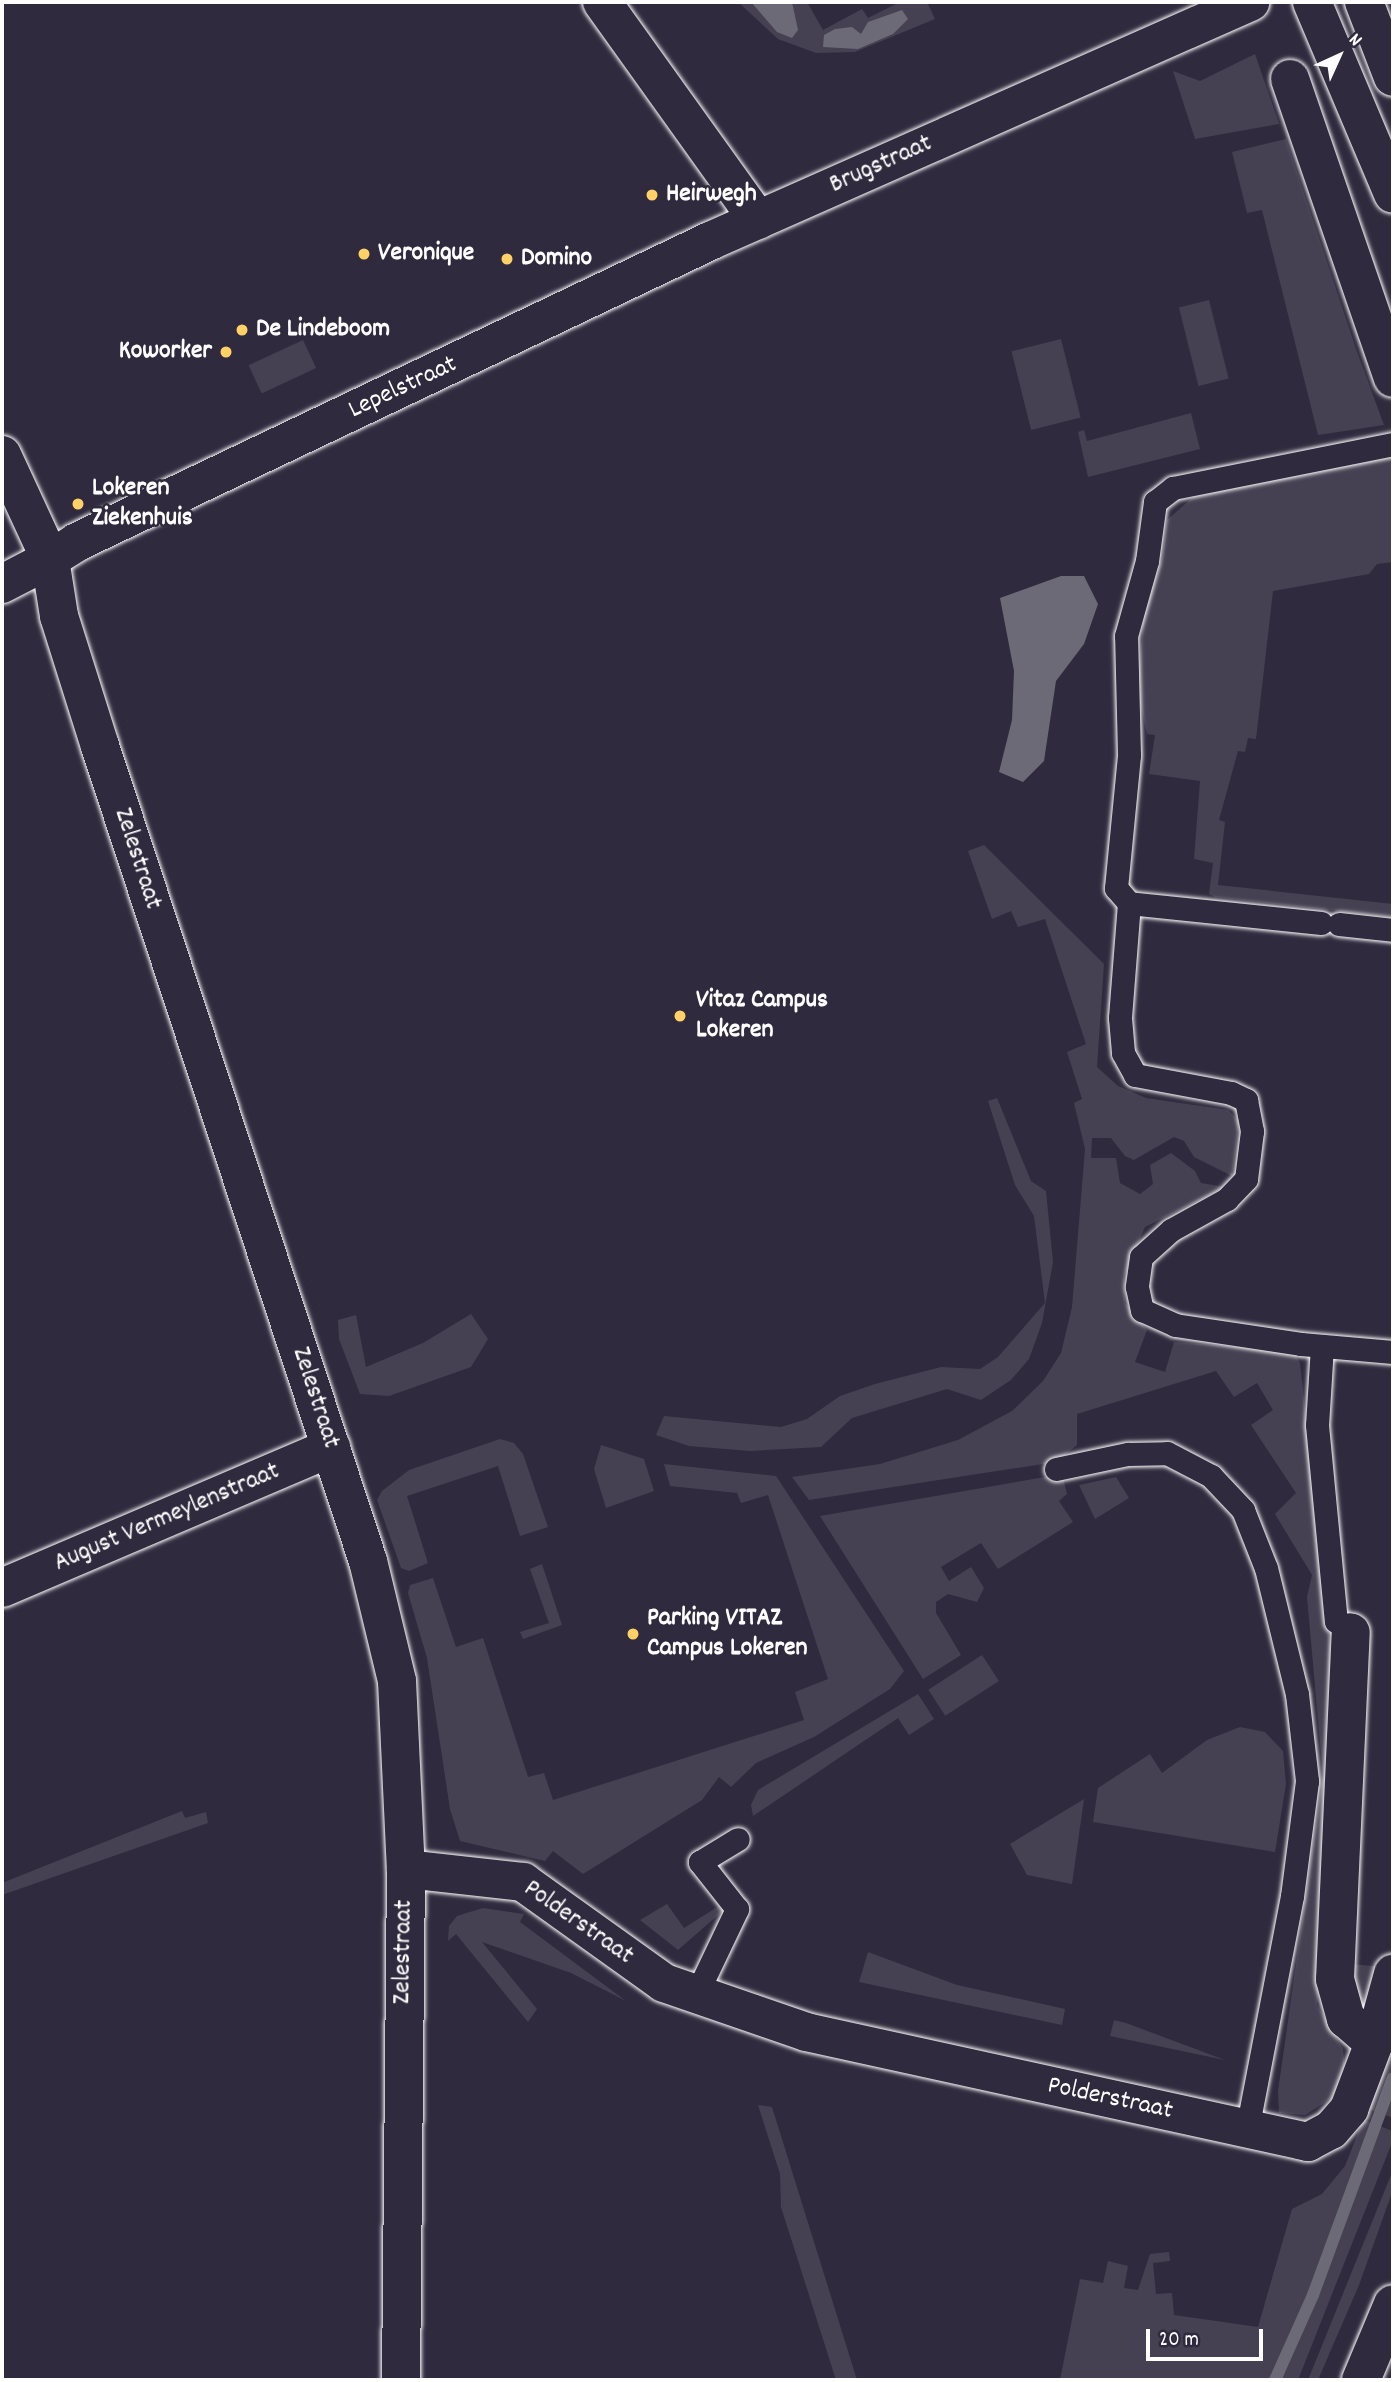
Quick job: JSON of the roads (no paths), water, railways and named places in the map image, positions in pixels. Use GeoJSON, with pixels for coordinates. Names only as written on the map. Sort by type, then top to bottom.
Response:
{"type":"FeatureCollection","features":[{"type":"Feature","properties":{"kind":"street"},"geometry":{"type":"LineString","coordinates":[[601,2],[758,220]]}},
{"type":"Feature","properties":{"kind":"street","name":"Brugstraat"},"geometry":{"type":"LineString","coordinates":[[758,220],[1250,2]]}},
{"type":"Feature","properties":{"kind":"street"},"geometry":{"type":"LineString","coordinates":[[1312,2],[1393,194]]}},
{"type":"Feature","properties":{"kind":"street"},"geometry":{"type":"LineString","coordinates":[[1364,2],[1393,77]]}},
{"type":"Feature","properties":{"kind":"street"},"geometry":{"type":"LineString","coordinates":[[1290,79],[1393,379]]}},
{"type":"Feature","properties":{"kind":"street","name":"Lepelstraat"},"geometry":{"type":"LineString","coordinates":[[2,584],[77,542],[758,220]]}},
{"type":"Feature","properties":{"kind":"street","name":"Zelestraat"},"geometry":{"type":"LineString","coordinates":[[2,455],[50,559],[59,616],[368,1561],[397,1681],[406,1869],[401,2380]]}},
{"type":"Feature","properties":{"kind":"street","name":"August Vermeylenstraat"},"geometry":{"type":"LineString","coordinates":[[2,1588],[331,1448]]}},
{"type":"Feature","properties":{"kind":"street"},"geometry":{"type":"LineString","coordinates":[[1351,1632],[1335,1979],[1346,2019],[1374,2043]]}},
{"type":"Feature","properties":{"kind":"street","name":"Polderstraat"},"geometry":{"type":"LineString","coordinates":[[406,1869],[523,1882],[664,1983],[695,1997],[806,2032],[1247,2129],[1295,2142],[1321,2138],[1355,2099],[1393,1974]]}},
{"type":"Feature","properties":{"kind":"street"},"geometry":{"type":"LineString","coordinates":[[1361,2380],[1393,2304]]}},
{"type":"Feature","properties":{"kind":"lane"},"geometry":{"type":"LineString","coordinates":[[1393,444],[1173,488],[1155,502],[1147,561],[1126,636],[1129,755],[1116,888],[1129,903],[1393,930]]}},
{"type":"Feature","properties":{"kind":"lane"},"geometry":{"type":"LineString","coordinates":[[1129,903],[1120,1018],[1123,1053],[1135,1075],[1231,1093],[1246,1100],[1252,1131],[1245,1179],[1227,1199],[1171,1230],[1141,1257],[1137,1287],[1142,1310],[1175,1325],[1322,1346],[1393,1352]]}},
{"type":"Feature","properties":{"kind":"lane"},"geometry":{"type":"LineString","coordinates":[[1322,1346],[1317,1425],[1336,1621],[1351,1632]]}},
{"type":"Feature","properties":{"kind":"lane"},"geometry":{"type":"LineString","coordinates":[[1056,1469],[1128,1454],[1167,1453],[1211,1476],[1243,1510],[1266,1568],[1297,1693],[1307,1781],[1292,1896],[1247,2129]]}},
{"type":"Feature","properties":{"kind":"lane"},"geometry":{"type":"LineString","coordinates":[[695,1997],[737,1909],[700,1862],[738,1839]]}},
{"type":"Feature","properties":{"kind":"waterway"},"geometry":{"type":"LineString","coordinates":[[1275,2380],[1313,2295],[1393,2078]]}},
{"type":"Feature","properties":{"kind":"place","name":"Heirwegh"},"geometry":{"type":"Point","coordinates":[652,195]}},
{"type":"Feature","properties":{"kind":"place","name":"Veronique"},"geometry":{"type":"Point","coordinates":[364,254]}},
{"type":"Feature","properties":{"kind":"place","name":"Domino"},"geometry":{"type":"Point","coordinates":[507,259]}},
{"type":"Feature","properties":{"kind":"place","name":"De Lindeboom"},"geometry":{"type":"Point","coordinates":[242,330]}},
{"type":"Feature","properties":{"kind":"place","name":"Koworker"},"geometry":{"type":"Point","coordinates":[226,352]}},
{"type":"Feature","properties":{"kind":"place","name":"Lokeren Ziekenhuis"},"geometry":{"type":"Point","coordinates":[78,504]}},
{"type":"Feature","properties":{"kind":"place","name":"Vitaz Campus Lokeren"},"geometry":{"type":"Point","coordinates":[680,1016]}},
{"type":"Feature","properties":{"kind":"place","name":"Parking VITAZ Campus Lokeren"},"geometry":{"type":"Point","coordinates":[633,1634]}}]}
